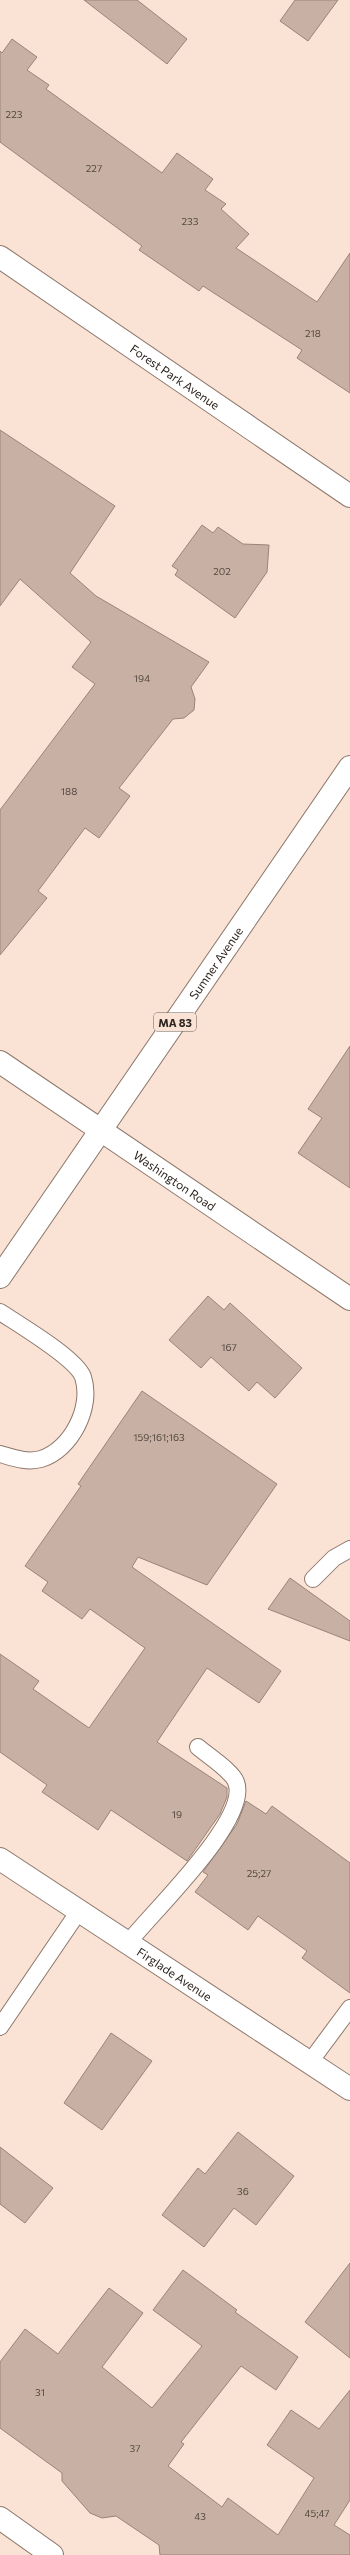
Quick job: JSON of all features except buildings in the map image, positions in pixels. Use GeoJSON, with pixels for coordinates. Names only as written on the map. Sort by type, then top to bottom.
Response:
{"type":"FeatureCollection","features":[{"type":"Feature","properties":{"kind":"street","name":"Forest Park Avenue"},"geometry":{"type":"LineString","coordinates":[[0,257],[350,496]]}},
{"type":"Feature","properties":{"kind":"street","name":"Sumner Avenue"},"geometry":{"type":"LineString","coordinates":[[0,1277],[350,767]]}},
{"type":"Feature","properties":{"kind":"street","name":"Washington Road"},"geometry":{"type":"LineString","coordinates":[[0,1062],[350,1299]]}},
{"type":"Feature","properties":{"kind":"street","name":"Firglade Avenue"},"geometry":{"type":"LineString","coordinates":[[0,1859],[350,2089]]}},
{"type":"Feature","properties":{"kind":"street"},"geometry":{"type":"LineString","coordinates":[[0,2518],[52,2555]]}},
{"type":"Feature","properties":{"kind":"lane"},"geometry":{"type":"LineString","coordinates":[[0,1312],[71,1361],[83,1376],[85,1392],[84,1409],[62,1448],[42,1459],[23,1461],[0,1454]]}},
{"type":"Feature","properties":{"kind":"lane"},"geometry":{"type":"LineString","coordinates":[[314,1579],[334,1558],[350,1549]]}},
{"type":"Feature","properties":{"kind":"lane"},"geometry":{"type":"LineString","coordinates":[[128,1943],[146,1920],[194,1868],[230,1819],[239,1796],[236,1781],[198,1747]]}},
{"type":"Feature","properties":{"kind":"lane"},"geometry":{"type":"LineString","coordinates":[[0,2027],[79,1911]]}},
{"type":"Feature","properties":{"kind":"lane"},"geometry":{"type":"LineString","coordinates":[[310,2062],[350,2008]]}}]}
